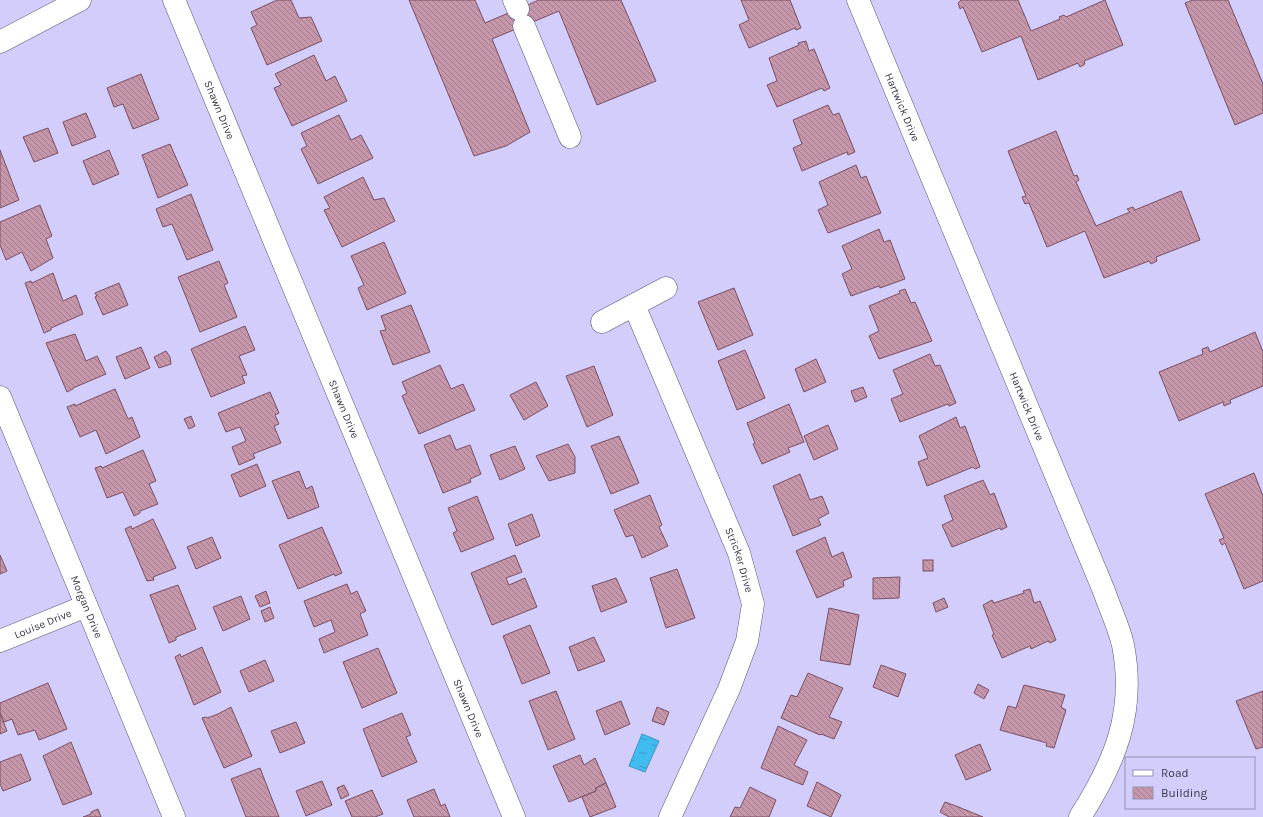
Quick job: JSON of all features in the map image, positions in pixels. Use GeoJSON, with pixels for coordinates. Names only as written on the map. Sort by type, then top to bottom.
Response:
{"type":"FeatureCollection","features":[{"type":"Feature","properties":{"kind":"street"},"geometry":{"type":"LineString","coordinates":[[0,42],[80,0]]}},
{"type":"Feature","properties":{"kind":"street","name":"Shawn Drive"},"geometry":{"type":"LineString","coordinates":[[174,0],[514,817]]}},
{"type":"Feature","properties":{"kind":"street","name":"Hartwick Drive"},"geometry":{"type":"LineString","coordinates":[[858,0],[1104,591],[1123,645],[1127,687],[1124,722],[1116,750],[1104,778],[1080,817]]}},
{"type":"Feature","properties":{"kind":"street"},"geometry":{"type":"LineString","coordinates":[[518,12],[570,137]]}},
{"type":"Feature","properties":{"kind":"street"},"geometry":{"type":"LineString","coordinates":[[602,322],[666,288]]}},
{"type":"Feature","properties":{"kind":"street","name":"Stricker Drive"},"geometry":{"type":"LineString","coordinates":[[634,305],[739,553],[753,604],[747,641],[729,689],[670,817]]}},
{"type":"Feature","properties":{"kind":"street","name":"Morgan Drive"},"geometry":{"type":"LineString","coordinates":[[0,397],[174,817]]}},
{"type":"Feature","properties":{"kind":"street","name":"Louise Drive"},"geometry":{"type":"LineString","coordinates":[[0,641],[86,606]]}},
{"type":"Feature","properties":{"kind":"water"},"geometry":{"type":"Polygon","coordinates":[[[642,734],[659,741],[645,772],[629,766],[642,734]]]}},
{"type":"Feature","properties":{"kind":"building"},"geometry":{"type":"Polygon","coordinates":[[[277,0],[291,0],[299,18],[311,17],[322,41],[267,65],[251,28],[257,25],[251,12],[277,0]]]}},
{"type":"Feature","properties":{"kind":"building"},"geometry":{"type":"Polygon","coordinates":[[[409,0],[475,0],[485,23],[539,0],[621,0],[656,81],[597,105],[559,11],[492,39],[530,132],[506,146],[474,156],[409,0]]]}},
{"type":"Feature","properties":{"kind":"building"},"geometry":{"type":"Polygon","coordinates":[[[741,0],[790,0],[801,28],[796,30],[795,28],[749,48],[739,25],[749,20],[741,0]]]}},
{"type":"Feature","properties":{"kind":"building"},"geometry":{"type":"Polygon","coordinates":[[[961,0],[1018,0],[1031,31],[1060,19],[1059,17],[1064,15],[1066,17],[1105,0],[1123,45],[1084,61],[1085,64],[1080,67],[1078,63],[1038,80],[1021,36],[982,52],[963,7],[960,9],[958,3],[961,0]]]}},
{"type":"Feature","properties":{"kind":"building"},"geometry":{"type":"Polygon","coordinates":[[[1193,0],[1228,0],[1263,84],[1263,113],[1235,125],[1185,3],[1193,0]]]}},
{"type":"Feature","properties":{"kind":"building"},"geometry":{"type":"Polygon","coordinates":[[[806,41],[809,51],[814,49],[830,88],[824,91],[822,88],[777,107],[767,85],[777,81],[769,58],[799,45],[798,43],[806,41]]]}},
{"type":"Feature","properties":{"kind":"building"},"geometry":{"type":"Polygon","coordinates":[[[314,55],[326,81],[335,76],[347,101],[292,126],[274,88],[281,85],[275,74],[314,55]]]}},
{"type":"Feature","properties":{"kind":"building"},"geometry":{"type":"Polygon","coordinates":[[[141,74],[159,119],[133,129],[123,104],[114,107],[107,88],[141,74]]]}},
{"type":"Feature","properties":{"kind":"building"},"geometry":{"type":"Polygon","coordinates":[[[828,105],[833,115],[839,113],[855,152],[848,155],[847,152],[802,171],[793,148],[802,144],[793,120],[828,105]]]}},
{"type":"Feature","properties":{"kind":"building"},"geometry":{"type":"Polygon","coordinates":[[[86,113],[96,137],[72,146],[63,122],[86,113]]]}},
{"type":"Feature","properties":{"kind":"building"},"geometry":{"type":"Polygon","coordinates":[[[339,115],[351,140],[361,135],[373,158],[318,184],[301,149],[307,146],[301,133],[339,115]]]}},
{"type":"Feature","properties":{"kind":"building"},"geometry":{"type":"Polygon","coordinates":[[[48,128],[58,153],[34,162],[23,137],[48,128]]]}},
{"type":"Feature","properties":{"kind":"building"},"geometry":{"type":"Polygon","coordinates":[[[1056,131],[1074,176],[1077,175],[1079,180],[1076,182],[1096,226],[1130,212],[1127,209],[1133,207],[1135,210],[1181,191],[1200,240],[1156,257],[1157,261],[1151,264],[1149,261],[1104,278],[1085,231],[1047,247],[1029,203],[1025,204],[1022,197],[1026,196],[1008,151],[1056,131]]]}},
{"type":"Feature","properties":{"kind":"building"},"geometry":{"type":"Polygon","coordinates":[[[170,144],[188,185],[158,198],[142,155],[170,144]]]}},
{"type":"Feature","properties":{"kind":"building"},"geometry":{"type":"Polygon","coordinates":[[[0,150],[19,200],[0,208],[0,150]]]}},
{"type":"Feature","properties":{"kind":"building"},"geometry":{"type":"Polygon","coordinates":[[[109,150],[119,174],[93,185],[83,161],[109,150]]]}},
{"type":"Feature","properties":{"kind":"building"},"geometry":{"type":"Polygon","coordinates":[[[856,165],[861,178],[866,176],[881,213],[828,233],[818,210],[828,205],[819,182],[856,165]]]}},
{"type":"Feature","properties":{"kind":"building"},"geometry":{"type":"Polygon","coordinates":[[[363,177],[374,200],[384,198],[395,221],[342,247],[324,210],[330,208],[324,197],[363,177]]]}},
{"type":"Feature","properties":{"kind":"building"},"geometry":{"type":"Polygon","coordinates":[[[191,194],[213,250],[187,260],[172,224],[163,227],[156,209],[191,194]]]}},
{"type":"Feature","properties":{"kind":"building"},"geometry":{"type":"Polygon","coordinates":[[[40,205],[52,236],[46,239],[53,258],[31,271],[22,252],[6,260],[0,245],[0,222],[40,205]]]}},
{"type":"Feature","properties":{"kind":"building"},"geometry":{"type":"Polygon","coordinates":[[[879,229],[884,242],[890,240],[905,279],[851,296],[842,274],[852,269],[842,246],[879,229]]]}},
{"type":"Feature","properties":{"kind":"building"},"geometry":{"type":"Polygon","coordinates":[[[384,242],[406,293],[367,310],[358,288],[364,285],[351,256],[384,242]]]}},
{"type":"Feature","properties":{"kind":"building"},"geometry":{"type":"Polygon","coordinates":[[[219,261],[228,283],[224,285],[237,317],[200,332],[178,277],[219,261]]]}},
{"type":"Feature","properties":{"kind":"building"},"geometry":{"type":"Polygon","coordinates":[[[53,273],[63,301],[76,295],[83,314],[51,328],[51,330],[44,333],[25,283],[31,281],[32,283],[53,273]]]}},
{"type":"Feature","properties":{"kind":"building"},"geometry":{"type":"Polygon","coordinates":[[[119,283],[128,305],[103,315],[95,297],[97,296],[95,293],[119,283]]]}},
{"type":"Feature","properties":{"kind":"building"},"geometry":{"type":"Polygon","coordinates":[[[734,288],[753,335],[718,350],[698,302],[734,288]]]}},
{"type":"Feature","properties":{"kind":"building"},"geometry":{"type":"Polygon","coordinates":[[[905,289],[911,303],[915,302],[932,341],[879,359],[869,336],[879,331],[869,306],[900,293],[899,291],[905,289]]]}},
{"type":"Feature","properties":{"kind":"building"},"geometry":{"type":"Polygon","coordinates":[[[411,305],[430,352],[393,365],[380,331],[386,330],[381,316],[411,305]]]}},
{"type":"Feature","properties":{"kind":"building"},"geometry":{"type":"Polygon","coordinates":[[[245,326],[255,350],[239,356],[247,375],[242,376],[245,383],[211,397],[191,349],[245,326]]]}},
{"type":"Feature","properties":{"kind":"building"},"geometry":{"type":"Polygon","coordinates":[[[1255,332],[1263,352],[1263,386],[1230,400],[1231,403],[1224,406],[1223,402],[1179,421],[1159,372],[1203,354],[1202,349],[1208,347],[1210,352],[1255,332]]]}},
{"type":"Feature","properties":{"kind":"building"},"geometry":{"type":"Polygon","coordinates":[[[75,334],[86,361],[97,356],[106,374],[67,392],[46,343],[75,334]]]}},
{"type":"Feature","properties":{"kind":"building"},"geometry":{"type":"Polygon","coordinates":[[[141,347],[150,368],[125,379],[116,357],[141,347]]]}},
{"type":"Feature","properties":{"kind":"building"},"geometry":{"type":"Polygon","coordinates":[[[745,350],[765,398],[737,410],[718,361],[745,350]]]}},
{"type":"Feature","properties":{"kind":"building"},"geometry":{"type":"Polygon","coordinates":[[[166,351],[170,357],[171,364],[159,368],[154,357],[166,351]]]}},
{"type":"Feature","properties":{"kind":"building"},"geometry":{"type":"Polygon","coordinates":[[[930,354],[935,366],[940,365],[956,403],[949,406],[948,404],[900,422],[891,399],[903,394],[893,370],[930,354]]]}},
{"type":"Feature","properties":{"kind":"building"},"geometry":{"type":"Polygon","coordinates":[[[816,359],[826,382],[804,392],[795,369],[816,359]]]}},
{"type":"Feature","properties":{"kind":"building"},"geometry":{"type":"Polygon","coordinates":[[[440,365],[451,389],[463,384],[475,410],[419,434],[402,396],[407,393],[402,382],[440,365]]]}},
{"type":"Feature","properties":{"kind":"building"},"geometry":{"type":"Polygon","coordinates":[[[594,366],[613,415],[587,427],[566,376],[594,366]]]}},
{"type":"Feature","properties":{"kind":"building"},"geometry":{"type":"Polygon","coordinates":[[[536,382],[548,406],[524,420],[510,395],[536,382]]]}},
{"type":"Feature","properties":{"kind":"building"},"geometry":{"type":"Polygon","coordinates":[[[863,387],[867,397],[855,402],[851,391],[863,387]]]}},
{"type":"Feature","properties":{"kind":"building"},"geometry":{"type":"Polygon","coordinates":[[[115,389],[128,419],[132,417],[140,437],[106,454],[96,430],[80,437],[67,407],[75,404],[75,406],[115,389]]]}},
{"type":"Feature","properties":{"kind":"building"},"geometry":{"type":"Polygon","coordinates":[[[270,392],[279,413],[275,415],[279,424],[274,426],[281,443],[253,454],[255,458],[239,465],[232,447],[246,441],[240,427],[226,432],[218,413],[270,392]]]}},
{"type":"Feature","properties":{"kind":"building"},"geometry":{"type":"Polygon","coordinates":[[[789,404],[804,442],[788,448],[790,452],[762,464],[753,444],[755,443],[747,423],[789,404]]]}},
{"type":"Feature","properties":{"kind":"building"},"geometry":{"type":"Polygon","coordinates":[[[191,416],[195,426],[189,429],[184,419],[191,416]]]}},
{"type":"Feature","properties":{"kind":"building"},"geometry":{"type":"Polygon","coordinates":[[[956,417],[960,428],[965,426],[980,467],[975,469],[973,467],[927,486],[918,462],[928,458],[919,436],[956,417]]]}},
{"type":"Feature","properties":{"kind":"building"},"geometry":{"type":"Polygon","coordinates":[[[828,425],[838,449],[814,460],[804,436],[828,425]]]}},
{"type":"Feature","properties":{"kind":"building"},"geometry":{"type":"Polygon","coordinates":[[[450,435],[456,450],[470,445],[481,474],[470,479],[471,482],[443,493],[424,445],[450,435]]]}},
{"type":"Feature","properties":{"kind":"building"},"geometry":{"type":"Polygon","coordinates":[[[619,436],[639,483],[611,494],[591,446],[619,436]]]}},
{"type":"Feature","properties":{"kind":"building"},"geometry":{"type":"Polygon","coordinates":[[[568,444],[575,457],[575,473],[549,481],[536,456],[568,444]]]}},
{"type":"Feature","properties":{"kind":"building"},"geometry":{"type":"Polygon","coordinates":[[[515,446],[525,469],[500,480],[490,455],[515,446]]]}},
{"type":"Feature","properties":{"kind":"building"},"geometry":{"type":"Polygon","coordinates":[[[143,450],[156,481],[149,484],[158,504],[140,511],[140,513],[134,516],[123,492],[107,498],[95,468],[101,466],[102,468],[143,450]]]}},
{"type":"Feature","properties":{"kind":"building"},"geometry":{"type":"Polygon","coordinates":[[[257,464],[266,486],[240,497],[231,475],[257,464]]]}},
{"type":"Feature","properties":{"kind":"building"},"geometry":{"type":"Polygon","coordinates":[[[299,471],[306,489],[312,486],[319,507],[288,519],[272,481],[299,471]]]}},
{"type":"Feature","properties":{"kind":"building"},"geometry":{"type":"Polygon","coordinates":[[[1254,473],[1263,496],[1263,581],[1244,589],[1225,543],[1222,545],[1219,540],[1224,538],[1205,494],[1254,473]]]}},
{"type":"Feature","properties":{"kind":"building"},"geometry":{"type":"Polygon","coordinates":[[[800,474],[810,500],[822,496],[829,513],[818,519],[821,525],[793,536],[773,486],[800,474]]]}},
{"type":"Feature","properties":{"kind":"building"},"geometry":{"type":"Polygon","coordinates":[[[983,480],[990,495],[994,493],[1007,527],[1001,530],[1000,528],[952,547],[942,525],[953,520],[944,496],[983,480]]]}},
{"type":"Feature","properties":{"kind":"building"},"geometry":{"type":"Polygon","coordinates":[[[650,495],[662,525],[659,527],[668,546],[642,558],[633,535],[626,537],[614,510],[650,495]]]}},
{"type":"Feature","properties":{"kind":"building"},"geometry":{"type":"Polygon","coordinates":[[[477,496],[494,539],[461,552],[453,533],[457,531],[448,508],[477,496]]]}},
{"type":"Feature","properties":{"kind":"building"},"geometry":{"type":"Polygon","coordinates":[[[532,514],[540,536],[516,546],[508,524],[532,514]]]}},
{"type":"Feature","properties":{"kind":"building"},"geometry":{"type":"Polygon","coordinates":[[[153,519],[176,568],[153,577],[154,580],[147,581],[125,529],[131,526],[132,529],[153,519]]]}},
{"type":"Feature","properties":{"kind":"building"},"geometry":{"type":"Polygon","coordinates":[[[322,527],[342,573],[335,576],[334,574],[298,589],[279,545],[322,527]]]}},
{"type":"Feature","properties":{"kind":"building"},"geometry":{"type":"Polygon","coordinates":[[[212,537],[221,558],[196,569],[187,547],[212,537]]]}},
{"type":"Feature","properties":{"kind":"building"},"geometry":{"type":"Polygon","coordinates":[[[825,537],[832,557],[843,552],[852,577],[843,581],[844,586],[817,598],[796,551],[825,537]]]}},
{"type":"Feature","properties":{"kind":"building"},"geometry":{"type":"Polygon","coordinates":[[[0,555],[7,571],[0,574],[0,555]]]}},
{"type":"Feature","properties":{"kind":"building"},"geometry":{"type":"Polygon","coordinates":[[[515,555],[522,572],[506,578],[509,585],[525,578],[537,607],[492,625],[471,573],[515,555]]]}},
{"type":"Feature","properties":{"kind":"building"},"geometry":{"type":"Polygon","coordinates":[[[923,560],[933,560],[933,571],[923,571],[923,560]]]}},
{"type":"Feature","properties":{"kind":"building"},"geometry":{"type":"Polygon","coordinates":[[[677,569],[695,618],[666,628],[650,578],[677,569]]]}},
{"type":"Feature","properties":{"kind":"building"},"geometry":{"type":"Polygon","coordinates":[[[900,577],[899,598],[873,599],[873,578],[900,577]]]}},
{"type":"Feature","properties":{"kind":"building"},"geometry":{"type":"Polygon","coordinates":[[[616,578],[627,602],[601,612],[592,586],[616,578]]]}},
{"type":"Feature","properties":{"kind":"building"},"geometry":{"type":"Polygon","coordinates":[[[347,584],[351,594],[357,591],[366,611],[360,614],[368,635],[324,653],[319,639],[335,632],[331,620],[314,627],[304,601],[347,584]]]}},
{"type":"Feature","properties":{"kind":"building"},"geometry":{"type":"Polygon","coordinates":[[[178,585],[196,629],[176,637],[176,640],[169,643],[150,595],[178,585]]]}},
{"type":"Feature","properties":{"kind":"building"},"geometry":{"type":"Polygon","coordinates":[[[1030,589],[1034,603],[1040,601],[1056,640],[1050,643],[1048,641],[1031,649],[1030,646],[1002,658],[992,635],[994,634],[983,605],[992,600],[994,603],[1024,593],[1023,591],[1030,589]]]}},
{"type":"Feature","properties":{"kind":"building"},"geometry":{"type":"Polygon","coordinates":[[[266,591],[270,603],[260,607],[255,596],[266,591]]]}},
{"type":"Feature","properties":{"kind":"building"},"geometry":{"type":"Polygon","coordinates":[[[241,596],[250,619],[223,631],[213,607],[241,596]]]}},
{"type":"Feature","properties":{"kind":"building"},"geometry":{"type":"Polygon","coordinates":[[[944,598],[948,607],[936,612],[933,603],[944,598]]]}},
{"type":"Feature","properties":{"kind":"building"},"geometry":{"type":"Polygon","coordinates":[[[270,607],[274,618],[265,622],[261,611],[270,607]]]}},
{"type":"Feature","properties":{"kind":"building"},"geometry":{"type":"Polygon","coordinates":[[[829,608],[859,615],[850,665],[820,660],[829,608]]]}},
{"type":"Feature","properties":{"kind":"building"},"geometry":{"type":"Polygon","coordinates":[[[530,625],[550,673],[522,684],[503,636],[530,625]]]}},
{"type":"Feature","properties":{"kind":"building"},"geometry":{"type":"Polygon","coordinates":[[[594,637],[605,661],[578,671],[569,647],[594,637]]]}},
{"type":"Feature","properties":{"kind":"building"},"geometry":{"type":"Polygon","coordinates":[[[202,647],[221,692],[194,705],[175,657],[180,654],[181,657],[202,647]]]}},
{"type":"Feature","properties":{"kind":"building"},"geometry":{"type":"Polygon","coordinates":[[[378,648],[397,693],[362,708],[343,662],[378,648]]]}},
{"type":"Feature","properties":{"kind":"building"},"geometry":{"type":"Polygon","coordinates":[[[265,660],[274,681],[249,692],[240,671],[265,660]]]}},
{"type":"Feature","properties":{"kind":"building"},"geometry":{"type":"Polygon","coordinates":[[[881,665],[906,674],[898,697],[873,687],[881,665]]]}},
{"type":"Feature","properties":{"kind":"building"},"geometry":{"type":"Polygon","coordinates":[[[808,673],[843,688],[829,717],[842,722],[834,739],[821,734],[820,735],[781,718],[791,695],[797,697],[808,673]]]}},
{"type":"Feature","properties":{"kind":"building"},"geometry":{"type":"Polygon","coordinates":[[[48,683],[67,729],[39,740],[35,730],[18,735],[12,719],[4,722],[0,713],[0,703],[48,683]]]}},
{"type":"Feature","properties":{"kind":"building"},"geometry":{"type":"Polygon","coordinates":[[[978,684],[989,690],[984,699],[974,693],[978,684]]]}},
{"type":"Feature","properties":{"kind":"building"},"geometry":{"type":"Polygon","coordinates":[[[1024,685],[1065,695],[1061,707],[1066,710],[1054,748],[1046,746],[1047,743],[1000,730],[1008,706],[1016,708],[1024,685]]]}},
{"type":"Feature","properties":{"kind":"building"},"geometry":{"type":"Polygon","coordinates":[[[556,691],[575,739],[548,750],[529,701],[556,691]]]}},
{"type":"Feature","properties":{"kind":"building"},"geometry":{"type":"Polygon","coordinates":[[[1263,691],[1263,747],[1256,749],[1236,701],[1263,691]]]}},
{"type":"Feature","properties":{"kind":"building"},"geometry":{"type":"Polygon","coordinates":[[[621,701],[630,724],[605,735],[596,711],[621,701]]]}},
{"type":"Feature","properties":{"kind":"building"},"geometry":{"type":"Polygon","coordinates":[[[231,707],[252,756],[224,768],[202,718],[207,718],[218,714],[231,707]]]}},
{"type":"Feature","properties":{"kind":"building"},"geometry":{"type":"Polygon","coordinates":[[[657,707],[669,712],[664,725],[652,721],[657,707]]]}},
{"type":"Feature","properties":{"kind":"building"},"geometry":{"type":"Polygon","coordinates":[[[0,713],[7,731],[0,734],[0,713]]]}},
{"type":"Feature","properties":{"kind":"building"},"geometry":{"type":"Polygon","coordinates":[[[402,713],[411,735],[406,737],[417,762],[382,777],[363,729],[402,713]]]}},
{"type":"Feature","properties":{"kind":"building"},"geometry":{"type":"Polygon","coordinates":[[[296,722],[305,743],[280,753],[271,731],[296,722]]]}},
{"type":"Feature","properties":{"kind":"building"},"geometry":{"type":"Polygon","coordinates":[[[778,726],[807,740],[794,765],[808,772],[803,785],[761,768],[778,726]]]}},
{"type":"Feature","properties":{"kind":"building"},"geometry":{"type":"Polygon","coordinates":[[[71,742],[92,794],[63,805],[43,756],[71,742]]]}},
{"type":"Feature","properties":{"kind":"building"},"geometry":{"type":"Polygon","coordinates":[[[980,744],[991,770],[966,780],[955,755],[980,744]]]}},
{"type":"Feature","properties":{"kind":"building"},"geometry":{"type":"Polygon","coordinates":[[[21,754],[31,780],[3,791],[0,784],[0,762],[21,754]]]}},
{"type":"Feature","properties":{"kind":"building"},"geometry":{"type":"Polygon","coordinates":[[[580,755],[584,765],[595,758],[606,783],[596,788],[596,791],[569,802],[553,766],[580,755]]]}},
{"type":"Feature","properties":{"kind":"building"},"geometry":{"type":"Polygon","coordinates":[[[260,768],[279,817],[246,817],[231,779],[260,768]]]}},
{"type":"Feature","properties":{"kind":"building"},"geometry":{"type":"Polygon","coordinates":[[[322,781],[332,805],[306,816],[296,791],[322,781]]]}},
{"type":"Feature","properties":{"kind":"building"},"geometry":{"type":"Polygon","coordinates":[[[817,782],[841,795],[831,817],[807,806],[817,782]]]}},
{"type":"Feature","properties":{"kind":"building"},"geometry":{"type":"Polygon","coordinates":[[[606,783],[616,807],[590,817],[582,797],[596,791],[596,788],[606,783]]]}},
{"type":"Feature","properties":{"kind":"building"},"geometry":{"type":"Polygon","coordinates":[[[344,785],[349,795],[341,799],[337,788],[344,785]]]}},
{"type":"Feature","properties":{"kind":"building"},"geometry":{"type":"Polygon","coordinates":[[[750,787],[776,800],[769,817],[730,817],[735,807],[740,808],[750,787]]]}},
{"type":"Feature","properties":{"kind":"building"},"geometry":{"type":"Polygon","coordinates":[[[434,789],[441,806],[445,804],[450,817],[414,817],[407,800],[434,789]]]}},
{"type":"Feature","properties":{"kind":"building"},"geometry":{"type":"Polygon","coordinates":[[[372,790],[383,814],[375,817],[352,817],[345,801],[372,790]]]}},
{"type":"Feature","properties":{"kind":"building"},"geometry":{"type":"Polygon","coordinates":[[[945,802],[983,817],[949,817],[940,812],[945,802]]]}},
{"type":"Feature","properties":{"kind":"building"},"geometry":{"type":"Polygon","coordinates":[[[98,809],[101,817],[83,817],[91,814],[91,812],[98,809]]]}}]}
